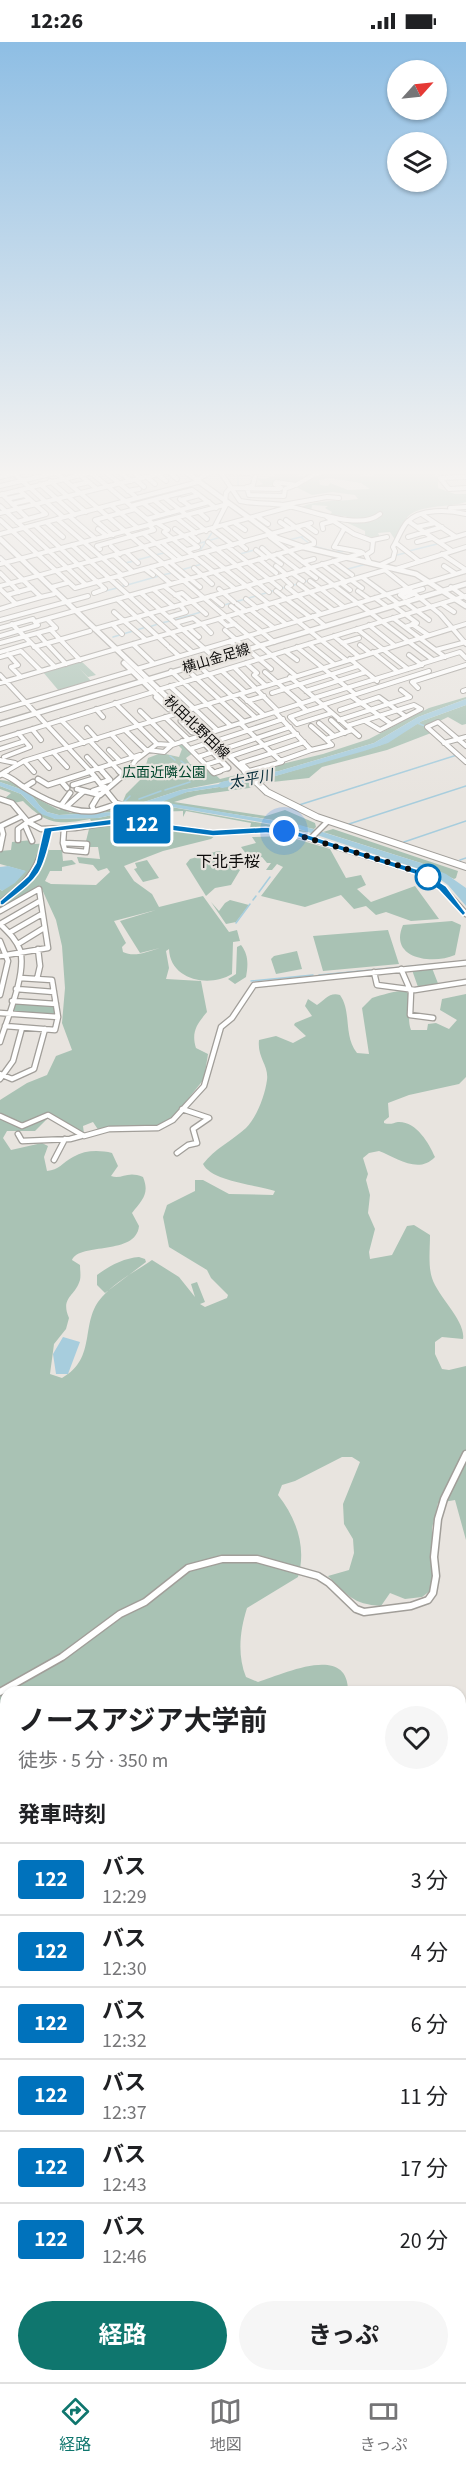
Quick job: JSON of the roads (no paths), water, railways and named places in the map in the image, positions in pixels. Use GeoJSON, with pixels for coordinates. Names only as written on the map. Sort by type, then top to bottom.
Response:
{"type":"FeatureCollection","features":[{"type":"Feature","properties":{"kind":"main road","name":"秋田北野田線"},"geometry":{"type":"LineString","coordinates":[[40,579],[65,602]]}},
{"type":"Feature","properties":{"kind":"main road","name":"秋田北野田線"},"geometry":{"type":"LineString","coordinates":[[41,579],[255,784],[285,802],[327,822],[466,868]]}},
{"type":"Feature","properties":{"kind":"main road"},"geometry":{"type":"LineString","coordinates":[[427,579],[466,606]]}},
{"type":"Feature","properties":{"kind":"main road","name":"横山金足線"},"geometry":{"type":"LineString","coordinates":[[309,630],[399,604],[413,594],[443,590],[464,584]]}},
{"type":"Feature","properties":{"kind":"main road","name":"横山金足線"},"geometry":{"type":"LineString","coordinates":[[0,724],[386,606],[399,604]]}},
{"type":"Feature","properties":{"kind":"main road","name":"横山金足線"},"geometry":{"type":"LineString","coordinates":[[185,668],[244,649]]}},
{"type":"Feature","properties":{"kind":"main road"},"geometry":{"type":"LineString","coordinates":[[203,735],[216,741],[241,763]]}},
{"type":"Feature","properties":{"kind":"main road"},"geometry":{"type":"LineString","coordinates":[[203,735],[213,752],[228,768]]}},
{"type":"Feature","properties":{"kind":"street"},"geometry":{"type":"LineString","coordinates":[[6,579],[19,592]]}},
{"type":"Feature","properties":{"kind":"street"},"geometry":{"type":"LineString","coordinates":[[16,604],[0,587],[21,579]]}},
{"type":"Feature","properties":{"kind":"street"},"geometry":{"type":"LineString","coordinates":[[22,579],[41,597]]}},
{"type":"Feature","properties":{"kind":"street"},"geometry":{"type":"LineString","coordinates":[[63,579],[75,588],[109,579]]}},
{"type":"Feature","properties":{"kind":"street"},"geometry":{"type":"LineString","coordinates":[[80,579],[86,585]]}},
{"type":"Feature","properties":{"kind":"street"},"geometry":{"type":"LineString","coordinates":[[94,593],[105,590],[95,579]]}},
{"type":"Feature","properties":{"kind":"street"},"geometry":{"type":"LineString","coordinates":[[110,579],[192,652]]}},
{"type":"Feature","properties":{"kind":"street"},"geometry":{"type":"LineString","coordinates":[[122,579],[126,584]]}},
{"type":"Feature","properties":{"kind":"street"},"geometry":{"type":"LineString","coordinates":[[165,579],[171,584]]}},
{"type":"Feature","properties":{"kind":"street"},"geometry":{"type":"LineString","coordinates":[[35,622],[189,579]]}},
{"type":"Feature","properties":{"kind":"street"},"geometry":{"type":"LineString","coordinates":[[190,579],[200,587]]}},
{"type":"Feature","properties":{"kind":"street"},"geometry":{"type":"LineString","coordinates":[[207,579],[213,584]]}},
{"type":"Feature","properties":{"kind":"street"},"geometry":{"type":"LineString","coordinates":[[222,579],[235,590]]}},
{"type":"Feature","properties":{"kind":"street"},"geometry":{"type":"LineString","coordinates":[[238,579],[269,604]]}},
{"type":"Feature","properties":{"kind":"street"},"geometry":{"type":"LineString","coordinates":[[253,579],[270,594],[278,590]]}},
{"type":"Feature","properties":{"kind":"street"},"geometry":{"type":"LineString","coordinates":[[0,652],[60,640],[268,579]]}},
{"type":"Feature","properties":{"kind":"street"},"geometry":{"type":"LineString","coordinates":[[269,579],[286,599],[324,625]]}},
{"type":"Feature","properties":{"kind":"street"},"geometry":{"type":"LineString","coordinates":[[284,579],[298,596],[321,614]]}},
{"type":"Feature","properties":{"kind":"street"},"geometry":{"type":"LineString","coordinates":[[326,579],[433,660]]}},
{"type":"Feature","properties":{"kind":"street"},"geometry":{"type":"LineString","coordinates":[[339,579],[350,590]]}},
{"type":"Feature","properties":{"kind":"street"},"geometry":{"type":"LineString","coordinates":[[0,683],[354,579]]}},
{"type":"Feature","properties":{"kind":"street"},"geometry":{"type":"LineString","coordinates":[[365,579],[399,604],[417,611],[429,620]]}},
{"type":"Feature","properties":{"kind":"street"},"geometry":{"type":"LineString","coordinates":[[398,579],[440,614],[465,643],[436,650]]}},
{"type":"Feature","properties":{"kind":"street"},"geometry":{"type":"LineString","coordinates":[[413,594],[437,579]]}},
{"type":"Feature","properties":{"kind":"street"},"geometry":{"type":"LineString","coordinates":[[351,580],[369,600]]}},
{"type":"Feature","properties":{"kind":"street"},"geometry":{"type":"LineString","coordinates":[[183,581],[296,676]]}},
{"type":"Feature","properties":{"kind":"street"},"geometry":{"type":"LineString","coordinates":[[310,581],[345,607]]}},
{"type":"Feature","properties":{"kind":"street"},"geometry":{"type":"LineString","coordinates":[[51,587],[67,583]]}},
{"type":"Feature","properties":{"kind":"street"},"geometry":{"type":"LineString","coordinates":[[154,583],[159,588]]}},
{"type":"Feature","properties":{"kind":"street"},"geometry":{"type":"LineString","coordinates":[[139,584],[146,591]]}},
{"type":"Feature","properties":{"kind":"street"},"geometry":{"type":"LineString","coordinates":[[299,584],[333,610]]}},
{"type":"Feature","properties":{"kind":"street"},"geometry":{"type":"LineString","coordinates":[[164,586],[186,603]]}},
{"type":"Feature","properties":{"kind":"street"},"geometry":{"type":"LineString","coordinates":[[385,587],[392,592]]}},
{"type":"Feature","properties":{"kind":"street"},"geometry":{"type":"LineString","coordinates":[[451,587],[466,597]]}},
{"type":"Feature","properties":{"kind":"street"},"geometry":{"type":"LineString","coordinates":[[7,595],[32,588]]}},
{"type":"Feature","properties":{"kind":"street"},"geometry":{"type":"LineString","coordinates":[[153,589],[174,607]]}},
{"type":"Feature","properties":{"kind":"street"},"geometry":{"type":"LineString","coordinates":[[219,589],[240,613],[273,641]]}},
{"type":"Feature","properties":{"kind":"street"},"geometry":{"type":"LineString","coordinates":[[0,710],[392,592],[413,594],[423,589]]}},
{"type":"Feature","properties":{"kind":"street"},"geometry":{"type":"LineString","coordinates":[[141,592],[215,658]]}},
{"type":"Feature","properties":{"kind":"street"},"geometry":{"type":"LineString","coordinates":[[176,595],[182,593],[206,614]]}},
{"type":"Feature","properties":{"kind":"street"},"geometry":{"type":"LineString","coordinates":[[0,604],[2,608],[54,594]]}},
{"type":"Feature","properties":{"kind":"street"},"geometry":{"type":"LineString","coordinates":[[0,620],[88,596]]}},
{"type":"Feature","properties":{"kind":"street"},"geometry":{"type":"LineString","coordinates":[[211,596],[222,605]]}},
{"type":"Feature","properties":{"kind":"street"},"geometry":{"type":"LineString","coordinates":[[0,739],[115,703],[158,693],[170,686],[220,670],[466,597]]}},
{"type":"Feature","properties":{"kind":"street"},"geometry":{"type":"LineString","coordinates":[[375,598],[386,606]]}},
{"type":"Feature","properties":{"kind":"street"},"geometry":{"type":"LineString","coordinates":[[117,599],[179,656]]}},
{"type":"Feature","properties":{"kind":"street"},"geometry":{"type":"LineString","coordinates":[[246,599],[257,608]]}},
{"type":"Feature","properties":{"kind":"street"},"geometry":{"type":"LineString","coordinates":[[275,603],[383,685]]}},
{"type":"Feature","properties":{"kind":"street"},"geometry":{"type":"LineString","coordinates":[[442,603],[454,612]]}},
{"type":"Feature","properties":{"kind":"street"},"geometry":{"type":"LineString","coordinates":[[234,604],[246,611]]}},
{"type":"Feature","properties":{"kind":"street"},"geometry":{"type":"LineString","coordinates":[[399,604],[405,615],[417,623],[405,627]]}},
{"type":"Feature","properties":{"kind":"street"},"geometry":{"type":"LineString","coordinates":[[169,617],[186,612],[180,605]]}},
{"type":"Feature","properties":{"kind":"street"},"geometry":{"type":"LineString","coordinates":[[263,606],[286,624]]}},
{"type":"Feature","properties":{"kind":"street"},"geometry":{"type":"LineString","coordinates":[[251,610],[274,628]]}},
{"type":"Feature","properties":{"kind":"street"},"geometry":{"type":"LineString","coordinates":[[114,612],[146,640]]}},
{"type":"Feature","properties":{"kind":"street"},"geometry":{"type":"LineString","coordinates":[[6,618],[54,667]]}},
{"type":"Feature","properties":{"kind":"street"},"geometry":{"type":"LineString","coordinates":[[175,623],[193,618],[211,633]]}},
{"type":"Feature","properties":{"kind":"street"},"geometry":{"type":"LineString","coordinates":[[393,618],[445,657]]}},
{"type":"Feature","properties":{"kind":"street"},"geometry":{"type":"LineString","coordinates":[[0,628],[33,619],[38,625],[0,636]]}},
{"type":"Feature","properties":{"kind":"street"},"geometry":{"type":"LineString","coordinates":[[0,644],[56,628],[47,619]]}},
{"type":"Feature","properties":{"kind":"street"},"geometry":{"type":"LineString","coordinates":[[219,619],[227,626],[235,624]]}},
{"type":"Feature","properties":{"kind":"street"},"geometry":{"type":"LineString","coordinates":[[112,624],[122,634]]}},
{"type":"Feature","properties":{"kind":"street"},"geometry":{"type":"LineString","coordinates":[[412,624],[428,635]]}},
{"type":"Feature","properties":{"kind":"street"},"geometry":{"type":"LineString","coordinates":[[1,775],[24,761],[466,624]]}},
{"type":"Feature","properties":{"kind":"street"},"geometry":{"type":"LineString","coordinates":[[369,626],[394,645]]}},
{"type":"Feature","properties":{"kind":"street"},"geometry":{"type":"LineString","coordinates":[[189,628],[200,637]]}},
{"type":"Feature","properties":{"kind":"street"},"geometry":{"type":"LineString","coordinates":[[50,629],[80,660]]}},
{"type":"Feature","properties":{"kind":"street"},"geometry":{"type":"LineString","coordinates":[[357,629],[408,669]]}},
{"type":"Feature","properties":{"kind":"street"},"geometry":{"type":"LineString","coordinates":[[225,630],[244,649]]}},
{"type":"Feature","properties":{"kind":"street"},"geometry":{"type":"LineString","coordinates":[[37,633],[66,664]]}},
{"type":"Feature","properties":{"kind":"street"},"geometry":{"type":"LineString","coordinates":[[334,636],[367,660]]}},
{"type":"Feature","properties":{"kind":"street"},"geometry":{"type":"LineString","coordinates":[[342,643],[359,638]]}},
{"type":"Feature","properties":{"kind":"street"},"geometry":{"type":"LineString","coordinates":[[230,641],[271,669]]}},
{"type":"Feature","properties":{"kind":"street"},"geometry":{"type":"LineString","coordinates":[[133,644],[154,664]]}},
{"type":"Feature","properties":{"kind":"street"},"geometry":{"type":"LineString","coordinates":[[309,644],[334,664]]}},
{"type":"Feature","properties":{"kind":"street"},"geometry":{"type":"LineString","coordinates":[[360,645],[398,672]]}},
{"type":"Feature","properties":{"kind":"street"},"geometry":{"type":"LineString","coordinates":[[297,648],[347,688],[360,704],[390,723]]}},
{"type":"Feature","properties":{"kind":"street"},"geometry":{"type":"LineString","coordinates":[[0,657],[21,651],[41,671]]}},
{"type":"Feature","properties":{"kind":"street"},"geometry":{"type":"LineString","coordinates":[[285,651],[297,660]]}},
{"type":"Feature","properties":{"kind":"street"},"geometry":{"type":"LineString","coordinates":[[125,730],[148,751],[164,752],[182,741],[433,660],[464,652],[466,658]]}},
{"type":"Feature","properties":{"kind":"street"},"geometry":{"type":"LineString","coordinates":[[8,654],[18,664],[11,667],[21,677]]}},
{"type":"Feature","properties":{"kind":"street"},"geometry":{"type":"LineString","coordinates":[[409,655],[435,675]]}},
{"type":"Feature","properties":{"kind":"street"},"geometry":{"type":"LineString","coordinates":[[28,658],[35,656]]}},
{"type":"Feature","properties":{"kind":"street"},"geometry":{"type":"LineString","coordinates":[[246,663],[266,686]]}},
{"type":"Feature","properties":{"kind":"street"},"geometry":{"type":"LineString","coordinates":[[198,665],[256,718]]}},
{"type":"Feature","properties":{"kind":"street"},"geometry":{"type":"LineString","coordinates":[[418,688],[412,682],[466,665]]}},
{"type":"Feature","properties":{"kind":"street"},"geometry":{"type":"LineString","coordinates":[[272,693],[358,666]]}},
{"type":"Feature","properties":{"kind":"street"},"geometry":{"type":"LineString","coordinates":[[234,667],[258,688],[276,712],[311,750]]}},
{"type":"Feature","properties":{"kind":"street"},"geometry":{"type":"LineString","coordinates":[[185,668],[280,761]]}},
{"type":"Feature","properties":{"kind":"street"},"geometry":{"type":"LineString","coordinates":[[220,670],[245,692]]}},
{"type":"Feature","properties":{"kind":"street"},"geometry":{"type":"LineString","coordinates":[[332,713],[297,724],[290,717],[429,670]]}},
{"type":"Feature","properties":{"kind":"street"},"geometry":{"type":"LineString","coordinates":[[172,672],[231,726]]}},
{"type":"Feature","properties":{"kind":"street"},"geometry":{"type":"LineString","coordinates":[[265,672],[307,711]]}},
{"type":"Feature","properties":{"kind":"street"},"geometry":{"type":"LineString","coordinates":[[306,691],[366,672]]}},
{"type":"Feature","properties":{"kind":"street"},"geometry":{"type":"LineString","coordinates":[[0,675],[106,788],[117,804]]}},
{"type":"Feature","properties":{"kind":"street"},"geometry":{"type":"LineString","coordinates":[[290,677],[359,736]]}},
{"type":"Feature","properties":{"kind":"street"},"geometry":{"type":"LineString","coordinates":[[170,686],[217,730]]}},
{"type":"Feature","properties":{"kind":"street"},"geometry":{"type":"LineString","coordinates":[[339,720],[410,697],[401,690]]}},
{"type":"Feature","properties":{"kind":"street"},"geometry":{"type":"LineString","coordinates":[[240,694],[264,715]]}},
{"type":"Feature","properties":{"kind":"street"},"geometry":{"type":"LineString","coordinates":[[248,701],[264,696]]}},
{"type":"Feature","properties":{"kind":"street"},"geometry":{"type":"LineString","coordinates":[[340,710],[379,697],[405,716]]}},
{"type":"Feature","properties":{"kind":"street"},"geometry":{"type":"LineString","coordinates":[[115,703],[157,744]]}},
{"type":"Feature","properties":{"kind":"street"},"geometry":{"type":"LineString","coordinates":[[347,726],[414,705],[421,709],[378,729],[365,721]]}},
{"type":"Feature","properties":{"kind":"street"},"geometry":{"type":"LineString","coordinates":[[96,709],[103,717]]}},
{"type":"Feature","properties":{"kind":"street"},"geometry":{"type":"LineString","coordinates":[[140,711],[174,744]]}},
{"type":"Feature","properties":{"kind":"street"},"geometry":{"type":"LineString","coordinates":[[165,717],[188,740]]}},
{"type":"Feature","properties":{"kind":"street"},"geometry":{"type":"LineString","coordinates":[[216,741],[283,719]]}},
{"type":"Feature","properties":{"kind":"street"},"geometry":{"type":"LineString","coordinates":[[61,720],[84,743]]}},
{"type":"Feature","properties":{"kind":"street"},"geometry":{"type":"LineString","coordinates":[[331,720],[345,733]]}},
{"type":"Feature","properties":{"kind":"street"},"geometry":{"type":"LineString","coordinates":[[466,746],[438,722],[427,728],[466,762]]}},
{"type":"Feature","properties":{"kind":"street"},"geometry":{"type":"LineString","coordinates":[[319,723],[334,736]]}},
{"type":"Feature","properties":{"kind":"street"},"geometry":{"type":"LineString","coordinates":[[304,742],[241,763],[246,773],[332,745],[311,726]]}},
{"type":"Feature","properties":{"kind":"street"},"geometry":{"type":"LineString","coordinates":[[224,748],[290,727]]}},
{"type":"Feature","properties":{"kind":"street"},"geometry":{"type":"LineString","coordinates":[[87,728],[97,739]]}},
{"type":"Feature","properties":{"kind":"street"},"geometry":{"type":"LineString","coordinates":[[32,729],[41,740]]}},
{"type":"Feature","properties":{"kind":"street"},"geometry":{"type":"LineString","coordinates":[[326,739],[352,730]]}},
{"type":"Feature","properties":{"kind":"street"},"geometry":{"type":"LineString","coordinates":[[459,731],[466,737]]}},
{"type":"Feature","properties":{"kind":"street"},"geometry":{"type":"LineString","coordinates":[[2,759],[29,749],[18,733]]}},
{"type":"Feature","properties":{"kind":"street"},"geometry":{"type":"LineString","coordinates":[[111,734],[133,757]]}},
{"type":"Feature","properties":{"kind":"street"},"geometry":{"type":"LineString","coordinates":[[231,756],[297,734]]}},
{"type":"Feature","properties":{"kind":"street"},"geometry":{"type":"LineString","coordinates":[[190,749],[203,735]]}},
{"type":"Feature","properties":{"kind":"street"},"geometry":{"type":"LineString","coordinates":[[444,743],[466,737]]}},
{"type":"Feature","properties":{"kind":"street"},"geometry":{"type":"LineString","coordinates":[[0,749],[25,741]]}},
{"type":"Feature","properties":{"kind":"street"},"geometry":{"type":"LineString","coordinates":[[90,741],[124,776]]}},
{"type":"Feature","properties":{"kind":"street"},"geometry":{"type":"LineString","coordinates":[[182,741],[214,773],[228,768]]}},
{"type":"Feature","properties":{"kind":"street"},"geometry":{"type":"LineString","coordinates":[[94,811],[92,806],[98,796],[124,776],[142,755],[157,744],[174,744]]}},
{"type":"Feature","properties":{"kind":"street"},"geometry":{"type":"LineString","coordinates":[[109,750],[120,761]]}},
{"type":"Feature","properties":{"kind":"street"},"geometry":{"type":"LineString","coordinates":[[54,752],[67,767]]}},
{"type":"Feature","properties":{"kind":"street"},"geometry":{"type":"LineString","coordinates":[[198,757],[213,752]]}},
{"type":"Feature","properties":{"kind":"street"},"geometry":{"type":"LineString","coordinates":[[459,756],[466,753]]}},
{"type":"Feature","properties":{"kind":"street"},"geometry":{"type":"LineString","coordinates":[[38,778],[48,785],[142,755]]}},
{"type":"Feature","properties":{"kind":"street"},"geometry":{"type":"LineString","coordinates":[[39,757],[49,768]]}},
{"type":"Feature","properties":{"kind":"street"},"geometry":{"type":"LineString","coordinates":[[87,757],[110,780],[101,783]]}},
{"type":"Feature","properties":{"kind":"street"},"geometry":{"type":"LineString","coordinates":[[2,759],[17,764]]}},
{"type":"Feature","properties":{"kind":"street"},"geometry":{"type":"LineString","coordinates":[[205,765],[221,760]]}},
{"type":"Feature","properties":{"kind":"street"},"geometry":{"type":"LineString","coordinates":[[24,761],[34,772]]}},
{"type":"Feature","properties":{"kind":"street"},"geometry":{"type":"LineString","coordinates":[[1,775],[12,775],[25,788],[47,800],[82,812],[117,804],[123,805]]}},
{"type":"Feature","properties":{"kind":"street"},"geometry":{"type":"LineString","coordinates":[[96,778],[75,787],[98,796]]}},
{"type":"Feature","properties":{"kind":"street"},"geometry":{"type":"LineString","coordinates":[[61,781],[69,790],[65,805]]}},
{"type":"Feature","properties":{"kind":"street"},"geometry":{"type":"LineString","coordinates":[[25,788],[33,782]]}},
{"type":"Feature","properties":{"kind":"street"},"geometry":{"type":"LineString","coordinates":[[93,791],[106,788]]}},
{"type":"Feature","properties":{"kind":"street"},"geometry":{"type":"LineString","coordinates":[[65,805],[84,791]]}},
{"type":"Feature","properties":{"kind":"street"},"geometry":{"type":"LineString","coordinates":[[61,796],[65,805]]}},
{"type":"Feature","properties":{"kind":"street"},"geometry":{"type":"LineString","coordinates":[[0,799],[12,803],[22,816],[27,823],[32,841]]}},
{"type":"Feature","properties":{"kind":"street"},"geometry":{"type":"LineString","coordinates":[[65,805],[77,804]]}},
{"type":"Feature","properties":{"kind":"street"},"geometry":{"type":"LineString","coordinates":[[82,812],[86,807]]}},
{"type":"Feature","properties":{"kind":"street"},"geometry":{"type":"LineString","coordinates":[[0,849],[3,834],[1,829],[22,816]]}},
{"type":"Feature","properties":{"kind":"street"},"geometry":{"type":"LineString","coordinates":[[18,840],[18,829],[39,817]]}},
{"type":"Feature","properties":{"kind":"street"},"geometry":{"type":"LineString","coordinates":[[27,823],[36,828],[48,830],[109,821],[136,820],[213,833],[276,830],[313,836],[420,873],[443,888],[466,914]]}},
{"type":"Feature","properties":{"kind":"street"},"geometry":{"type":"LineString","coordinates":[[313,836],[327,822]]}},
{"type":"Feature","properties":{"kind":"street"},"geometry":{"type":"LineString","coordinates":[[63,843],[87,844],[86,852],[69,852],[63,848],[63,843],[64,829]]}},
{"type":"Feature","properties":{"kind":"street"},"geometry":{"type":"LineString","coordinates":[[0,903],[32,878],[40,863],[48,830]]}},
{"type":"Feature","properties":{"kind":"street"},"geometry":{"type":"LineString","coordinates":[[0,911],[39,890],[48,948],[0,956]]}},
{"type":"Feature","properties":{"kind":"street"},"geometry":{"type":"LineString","coordinates":[[0,1042],[20,978],[21,952],[18,944],[0,924],[40,901]]}},
{"type":"Feature","properties":{"kind":"street"},"geometry":{"type":"LineString","coordinates":[[9,933],[42,914]]}},
{"type":"Feature","properties":{"kind":"street"},"geometry":{"type":"LineString","coordinates":[[18,944],[44,928]]}},
{"type":"Feature","properties":{"kind":"street"},"geometry":{"type":"LineString","coordinates":[[0,941],[7,954],[9,966],[0,995]]}},
{"type":"Feature","properties":{"kind":"street"},"geometry":{"type":"LineString","coordinates":[[37,979],[40,966],[38,949]]}},
{"type":"Feature","properties":{"kind":"street"},"geometry":{"type":"LineString","coordinates":[[18,1134],[22,1141],[65,1139],[109,1129],[158,1128],[173,1120],[206,1081],[207,1070],[215,1052],[221,1027],[232,1018],[254,985],[466,963]]}},
{"type":"Feature","properties":{"kind":"street"},"geometry":{"type":"LineString","coordinates":[[401,969],[412,997],[410,1015],[433,1018]]}},
{"type":"Feature","properties":{"kind":"street"},"geometry":{"type":"LineString","coordinates":[[374,972],[377,985],[443,988],[466,982]]}},
{"type":"Feature","properties":{"kind":"street"},"geometry":{"type":"LineString","coordinates":[[5,1026],[56,1030],[58,1017],[52,980],[20,978]]}},
{"type":"Feature","properties":{"kind":"street"},"geometry":{"type":"LineString","coordinates":[[16,989],[54,992]]}},
{"type":"Feature","properties":{"kind":"street"},"geometry":{"type":"LineString","coordinates":[[12,1001],[56,1004]]}},
{"type":"Feature","properties":{"kind":"street"},"geometry":{"type":"LineString","coordinates":[[0,1013],[58,1017]]}},
{"type":"Feature","properties":{"kind":"street"},"geometry":{"type":"LineString","coordinates":[[22,1028],[13,1061],[1,1076],[12,1079],[34,1069],[45,1029]]}},
{"type":"Feature","properties":{"kind":"street"},"geometry":{"type":"LineString","coordinates":[[177,1153],[188,1145],[197,1143],[193,1129],[209,1118],[182,1109]]}},
{"type":"Feature","properties":{"kind":"street"},"geometry":{"type":"LineString","coordinates":[[0,1116],[25,1126],[48,1115],[81,1136]]}},
{"type":"Feature","properties":{"kind":"street"},"geometry":{"type":"LineString","coordinates":[[54,1160],[65,1139]]}},
{"type":"Feature","properties":{"kind":"street"},"geometry":{"type":"LineString","coordinates":[[11,1686],[62,1657],[120,1614],[145,1602],[188,1568],[222,1559],[258,1560],[318,1576],[329,1583],[356,1609],[364,1612],[411,1606],[428,1600],[433,1593],[436,1576],[434,1557],[438,1519],[444,1499],[466,1454]]}},
{"type":"Feature","properties":{"kind":"water"},"geometry":{"type":"Polygon","coordinates":[[[466,699],[466,705],[422,721],[388,743],[258,781],[187,792],[162,802],[300,825],[421,863],[446,874],[466,888],[466,906],[448,885],[433,874],[296,828],[160,805],[98,818],[55,819],[41,814],[21,794],[0,786],[0,782],[29,792],[47,812],[59,815],[113,812],[181,790],[279,771],[374,743],[418,717],[466,699]]]}},
{"type":"Feature","properties":{"kind":"water"},"geometry":{"type":"Polygon","coordinates":[[[8,866],[26,871],[15,883],[2,891],[0,889],[0,867],[8,866]]]}},
{"type":"Feature","properties":{"kind":"water"},"geometry":{"type":"Polygon","coordinates":[[[63,1337],[80,1342],[68,1374],[56,1374],[53,1354],[63,1337]]]}},
{"type":"Feature","properties":{"kind":"waterway"},"geometry":{"type":"LineString","coordinates":[[120,587],[148,579]]}},
{"type":"Feature","properties":{"kind":"waterway"},"geometry":{"type":"LineString","coordinates":[[294,585],[314,579]]}},
{"type":"Feature","properties":{"kind":"waterway"},"geometry":{"type":"LineString","coordinates":[[259,595],[286,587]]}},
{"type":"Feature","properties":{"kind":"waterway"},"geometry":{"type":"LineString","coordinates":[[105,591],[117,588]]}},
{"type":"Feature","properties":{"kind":"waterway"},"geometry":{"type":"LineString","coordinates":[[217,607],[256,596]]}},
{"type":"Feature","properties":{"kind":"waterway"},"geometry":{"type":"LineString","coordinates":[[174,620],[201,612]]}},
{"type":"Feature","properties":{"kind":"waterway"},"geometry":{"type":"LineString","coordinates":[[161,623],[170,621]]}},
{"type":"Feature","properties":{"kind":"waterway"},"geometry":{"type":"LineString","coordinates":[[149,627],[158,624]]}},
{"type":"Feature","properties":{"kind":"waterway"},"geometry":{"type":"LineString","coordinates":[[137,630],[146,627]]}},
{"type":"Feature","properties":{"kind":"waterway"},"geometry":{"type":"LineString","coordinates":[[113,637],[133,631]]}},
{"type":"Feature","properties":{"kind":"waterway"},"geometry":{"type":"LineString","coordinates":[[417,723],[425,726]]}},
{"type":"Feature","properties":{"kind":"waterway"},"geometry":{"type":"LineString","coordinates":[[299,805],[457,755]]}},
{"type":"Feature","properties":{"kind":"waterway"},"geometry":{"type":"LineString","coordinates":[[170,756],[175,760]]}},
{"type":"Feature","properties":{"kind":"waterway"},"geometry":{"type":"LineString","coordinates":[[181,761],[194,771]]}},
{"type":"Feature","properties":{"kind":"waterway"},"geometry":{"type":"LineString","coordinates":[[193,779],[194,773]]}},
{"type":"Feature","properties":{"kind":"waterway","name":"太平川"},"geometry":{"type":"LineString","coordinates":[[222,785],[258,777]]}},
{"type":"Feature","properties":{"kind":"waterway"},"geometry":{"type":"LineString","coordinates":[[165,790],[190,782]]}},
{"type":"Feature","properties":{"kind":"waterway"},"geometry":{"type":"LineString","coordinates":[[349,824],[466,786]]}},
{"type":"Feature","properties":{"kind":"waterway"},"geometry":{"type":"LineString","coordinates":[[139,799],[161,791]]}},
{"type":"Feature","properties":{"kind":"waterway"},"geometry":{"type":"LineString","coordinates":[[125,801],[130,796]]}},
{"type":"Feature","properties":{"kind":"waterway"},"geometry":{"type":"LineString","coordinates":[[404,842],[466,821]]}},
{"type":"Feature","properties":{"kind":"waterway"},"geometry":{"type":"LineString","coordinates":[[460,860],[466,858]]}},
{"type":"Feature","properties":{"kind":"waterway"},"geometry":{"type":"LineString","coordinates":[[259,892],[270,877]]}},
{"type":"Feature","properties":{"kind":"waterway"},"geometry":{"type":"LineString","coordinates":[[253,900],[256,896]]}},
{"type":"Feature","properties":{"kind":"waterway"},"geometry":{"type":"LineString","coordinates":[[236,923],[250,904]]}},
{"type":"Feature","properties":{"kind":"waterway"},"geometry":{"type":"LineString","coordinates":[[319,975],[466,961]]}},
{"type":"Feature","properties":{"kind":"waterway"},"geometry":{"type":"LineString","coordinates":[[251,981],[313,975]]}},
{"type":"Feature","properties":{"kind":"waterway"},"geometry":{"type":"LineString","coordinates":[[0,1926],[0,1935]]}},
{"type":"Feature","properties":{"kind":"district","name":"下北手桜"},"geometry":{"type":"Point","coordinates":[228,861]}},
{"type":"Feature","properties":{"kind":"park label","name":"広面近隣公園"},"geometry":{"type":"Point","coordinates":[164,772]}}]}
